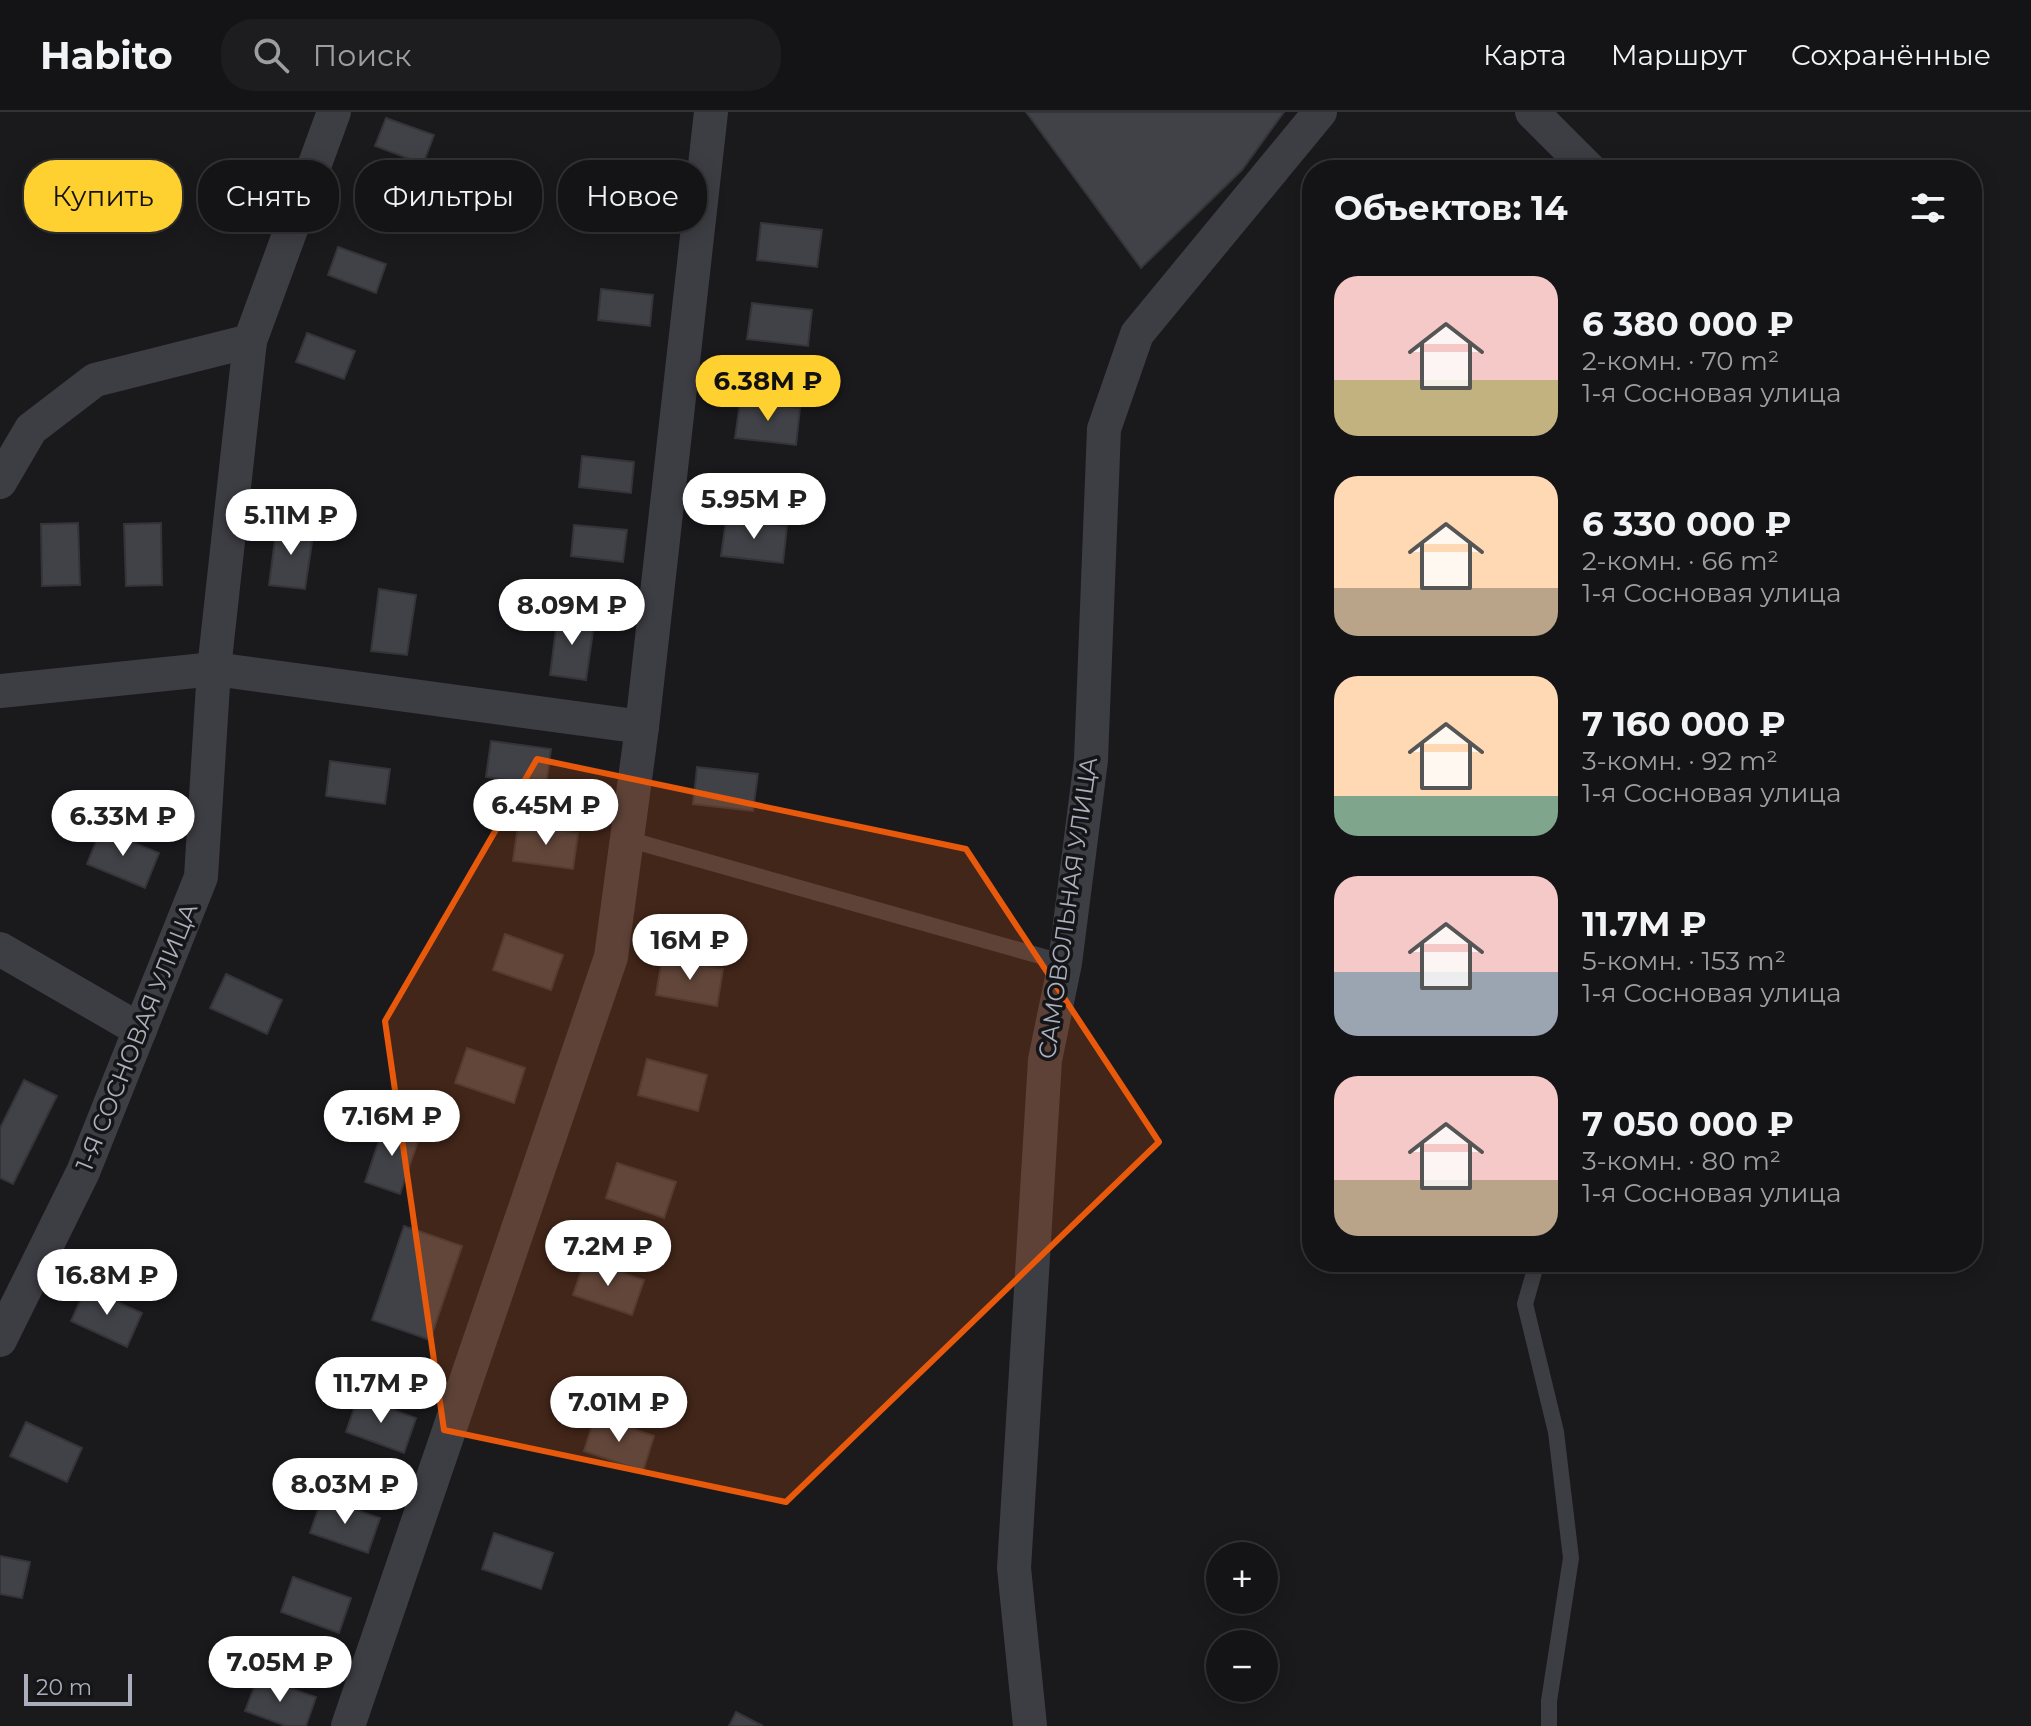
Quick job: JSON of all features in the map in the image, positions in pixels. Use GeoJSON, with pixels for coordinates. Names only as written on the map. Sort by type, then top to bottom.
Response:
{"type":"FeatureCollection","features":[{"type":"Feature","properties":{"kind":"street","name":"1-Я СОСНОВАЯ УЛИЦА"},"geometry":{"type":"LineString","coordinates":[[0,1340],[83,1172],[201,877],[214,669],[250,341],[334,112]]}},
{"type":"Feature","properties":{"kind":"street"},"geometry":{"type":"LineString","coordinates":[[348,1726],[611,957],[642,727],[711,112]]}},
{"type":"Feature","properties":{"kind":"street","name":"САМОВОЛЬНАЯ УЛИЦА"},"geometry":{"type":"LineString","coordinates":[[1030,1726],[1014,1568],[1045,1060],[1065,963],[1091,760],[1104,429],[1137,334],[1320,112]]}},
{"type":"Feature","properties":{"kind":"street"},"geometry":{"type":"LineString","coordinates":[[1532,112],[1580,160]]}},
{"type":"Feature","properties":{"kind":"street"},"geometry":{"type":"LineString","coordinates":[[0,482],[31,429],[95,380],[250,341]]}},
{"type":"Feature","properties":{"kind":"street"},"geometry":{"type":"LineString","coordinates":[[0,691],[214,669],[642,727]]}},
{"type":"Feature","properties":{"kind":"street"},"geometry":{"type":"LineString","coordinates":[[0,949],[140,1030]]}},
{"type":"Feature","properties":{"kind":"lane"},"geometry":{"type":"LineString","coordinates":[[627,839],[1065,963]]}},
{"type":"Feature","properties":{"kind":"lane"},"geometry":{"type":"LineString","coordinates":[[1534,1272],[1525,1304],[1556,1432],[1571,1558],[1549,1701],[1549,1726]]}},
{"type":"Feature","properties":{"kind":"highlighted area"},"geometry":{"type":"Polygon","coordinates":[[[537,759],[966,849],[1159,1142],[786,1502],[444,1430],[385,1021],[537,759]]]}},
{"type":"Feature","properties":{"kind":"building"},"geometry":{"type":"Polygon","coordinates":[[[1026,112],[1284,112],[1242,170],[1141,268],[1026,112]]]}},
{"type":"Feature","properties":{"kind":"building"},"geometry":{"type":"Polygon","coordinates":[[[386,118],[434,135],[425,160],[412,160],[375,146],[386,118]]]}},
{"type":"Feature","properties":{"kind":"building"},"geometry":{"type":"Polygon","coordinates":[[[761,223],[822,230],[817,267],[757,260],[761,223]]]}},
{"type":"Feature","properties":{"kind":"building"},"geometry":{"type":"Polygon","coordinates":[[[338,247],[386,264],[376,293],[328,275],[338,247]]]}},
{"type":"Feature","properties":{"kind":"building"},"geometry":{"type":"Polygon","coordinates":[[[601,289],[653,295],[650,326],[598,320],[601,289]]]}},
{"type":"Feature","properties":{"kind":"building"},"geometry":{"type":"Polygon","coordinates":[[[752,303],[812,310],[808,346],[747,339],[752,303]]]}},
{"type":"Feature","properties":{"kind":"building"},"geometry":{"type":"Polygon","coordinates":[[[307,333],[355,351],[344,379],[296,362],[307,333]]]}},
{"type":"Feature","properties":{"kind":"building"},"geometry":{"type":"Polygon","coordinates":[[[740,402],[800,408],[796,445],[735,438],[740,402]]]}},
{"type":"Feature","properties":{"kind":"building"},"geometry":{"type":"Polygon","coordinates":[[[582,456],[634,462],[631,493],[579,487],[582,456]]]}},
{"type":"Feature","properties":{"kind":"building"},"geometry":{"type":"Polygon","coordinates":[[[726,520],[787,526],[783,563],[721,556],[726,520]]]}},
{"type":"Feature","properties":{"kind":"building"},"geometry":{"type":"Polygon","coordinates":[[[78,523],[80,585],[42,586],[41,524],[78,523]]]}},
{"type":"Feature","properties":{"kind":"building"},"geometry":{"type":"Polygon","coordinates":[[[161,523],[162,585],[126,586],[124,524],[161,523]]]}},
{"type":"Feature","properties":{"kind":"building"},"geometry":{"type":"Polygon","coordinates":[[[277,524],[314,529],[305,589],[269,585],[277,524]]]}},
{"type":"Feature","properties":{"kind":"building"},"geometry":{"type":"Polygon","coordinates":[[[574,525],[627,530],[623,562],[571,556],[574,525]]]}},
{"type":"Feature","properties":{"kind":"building"},"geometry":{"type":"Polygon","coordinates":[[[379,589],[416,595],[407,655],[371,651],[379,589]]]}},
{"type":"Feature","properties":{"kind":"building"},"geometry":{"type":"Polygon","coordinates":[[[558,614],[595,618],[586,680],[550,675],[558,614]]]}},
{"type":"Feature","properties":{"kind":"building"},"geometry":{"type":"Polygon","coordinates":[[[491,741],[551,749],[546,785],[486,777],[491,741]]]}},
{"type":"Feature","properties":{"kind":"building"},"geometry":{"type":"Polygon","coordinates":[[[330,761],[390,769],[385,804],[326,796],[330,761]]]}},
{"type":"Feature","properties":{"kind":"building"},"geometry":{"type":"Polygon","coordinates":[[[697,767],[758,774],[753,811],[693,804],[697,767]]]}},
{"type":"Feature","properties":{"kind":"building"},"geometry":{"type":"Polygon","coordinates":[[[518,825],[578,833],[573,869],[513,861],[518,825]]]}},
{"type":"Feature","properties":{"kind":"building"},"geometry":{"type":"Polygon","coordinates":[[[101,829],[159,853],[145,888],[87,864],[101,829]]]}},
{"type":"Feature","properties":{"kind":"building"},"geometry":{"type":"Polygon","coordinates":[[[505,934],[563,955],[551,990],[493,970],[505,934]]]}},
{"type":"Feature","properties":{"kind":"building"},"geometry":{"type":"Polygon","coordinates":[[[662,959],[723,969],[717,1006],[656,995],[662,959]]]}},
{"type":"Feature","properties":{"kind":"building"},"geometry":{"type":"Polygon","coordinates":[[[226,974],[282,1000],[267,1034],[210,1008],[226,974]]]}},
{"type":"Feature","properties":{"kind":"building"},"geometry":{"type":"Polygon","coordinates":[[[467,1048],[525,1068],[514,1103],[455,1083],[467,1048]]]}},
{"type":"Feature","properties":{"kind":"building"},"geometry":{"type":"Polygon","coordinates":[[[647,1059],[707,1075],[698,1111],[638,1095],[647,1059]]]}},
{"type":"Feature","properties":{"kind":"building"},"geometry":{"type":"Polygon","coordinates":[[[24,1080],[57,1096],[13,1184],[0,1178],[0,1128],[24,1080]]]}},
{"type":"Feature","properties":{"kind":"building"},"geometry":{"type":"Polygon","coordinates":[[[385,1123],[420,1135],[400,1194],[365,1182],[385,1123]]]}},
{"type":"Feature","properties":{"kind":"building"},"geometry":{"type":"Polygon","coordinates":[[[617,1163],[676,1182],[664,1218],[606,1198],[617,1163]]]}},
{"type":"Feature","properties":{"kind":"building"},"geometry":{"type":"Polygon","coordinates":[[[404,1226],[462,1246],[430,1340],[372,1320],[404,1226]]]}},
{"type":"Feature","properties":{"kind":"building"},"geometry":{"type":"Polygon","coordinates":[[[585,1260],[644,1280],[632,1315],[573,1295],[585,1260]]]}},
{"type":"Feature","properties":{"kind":"building"},"geometry":{"type":"Polygon","coordinates":[[[86,1288],[142,1313],[127,1347],[71,1321],[86,1288]]]}},
{"type":"Feature","properties":{"kind":"building"},"geometry":{"type":"Polygon","coordinates":[[[358,1397],[416,1418],[404,1453],[346,1432],[358,1397]]]}},
{"type":"Feature","properties":{"kind":"building"},"geometry":{"type":"Polygon","coordinates":[[[595,1416],[654,1436],[643,1471],[584,1451],[595,1416]]]}},
{"type":"Feature","properties":{"kind":"building"},"geometry":{"type":"Polygon","coordinates":[[[26,1422],[82,1448],[67,1482],[10,1456],[26,1422]]]}},
{"type":"Feature","properties":{"kind":"building"},"geometry":{"type":"Polygon","coordinates":[[[322,1498],[380,1518],[368,1553],[310,1533],[322,1498]]]}},
{"type":"Feature","properties":{"kind":"building"},"geometry":{"type":"Polygon","coordinates":[[[494,1533],[553,1553],[541,1589],[482,1569],[494,1533]]]}},
{"type":"Feature","properties":{"kind":"building"},"geometry":{"type":"Polygon","coordinates":[[[0,1556],[30,1562],[22,1598],[0,1594],[0,1556]]]}},
{"type":"Feature","properties":{"kind":"building"},"geometry":{"type":"Polygon","coordinates":[[[293,1577],[351,1598],[339,1633],[281,1612],[293,1577]]]}},
{"type":"Feature","properties":{"kind":"building"},"geometry":{"type":"Polygon","coordinates":[[[258,1677],[316,1697],[306,1726],[286,1726],[245,1711],[258,1677]]]}},
{"type":"Feature","properties":{"kind":"building"},"geometry":{"type":"Polygon","coordinates":[[[736,1712],[763,1726],[729,1726],[736,1712]]]}}]}
